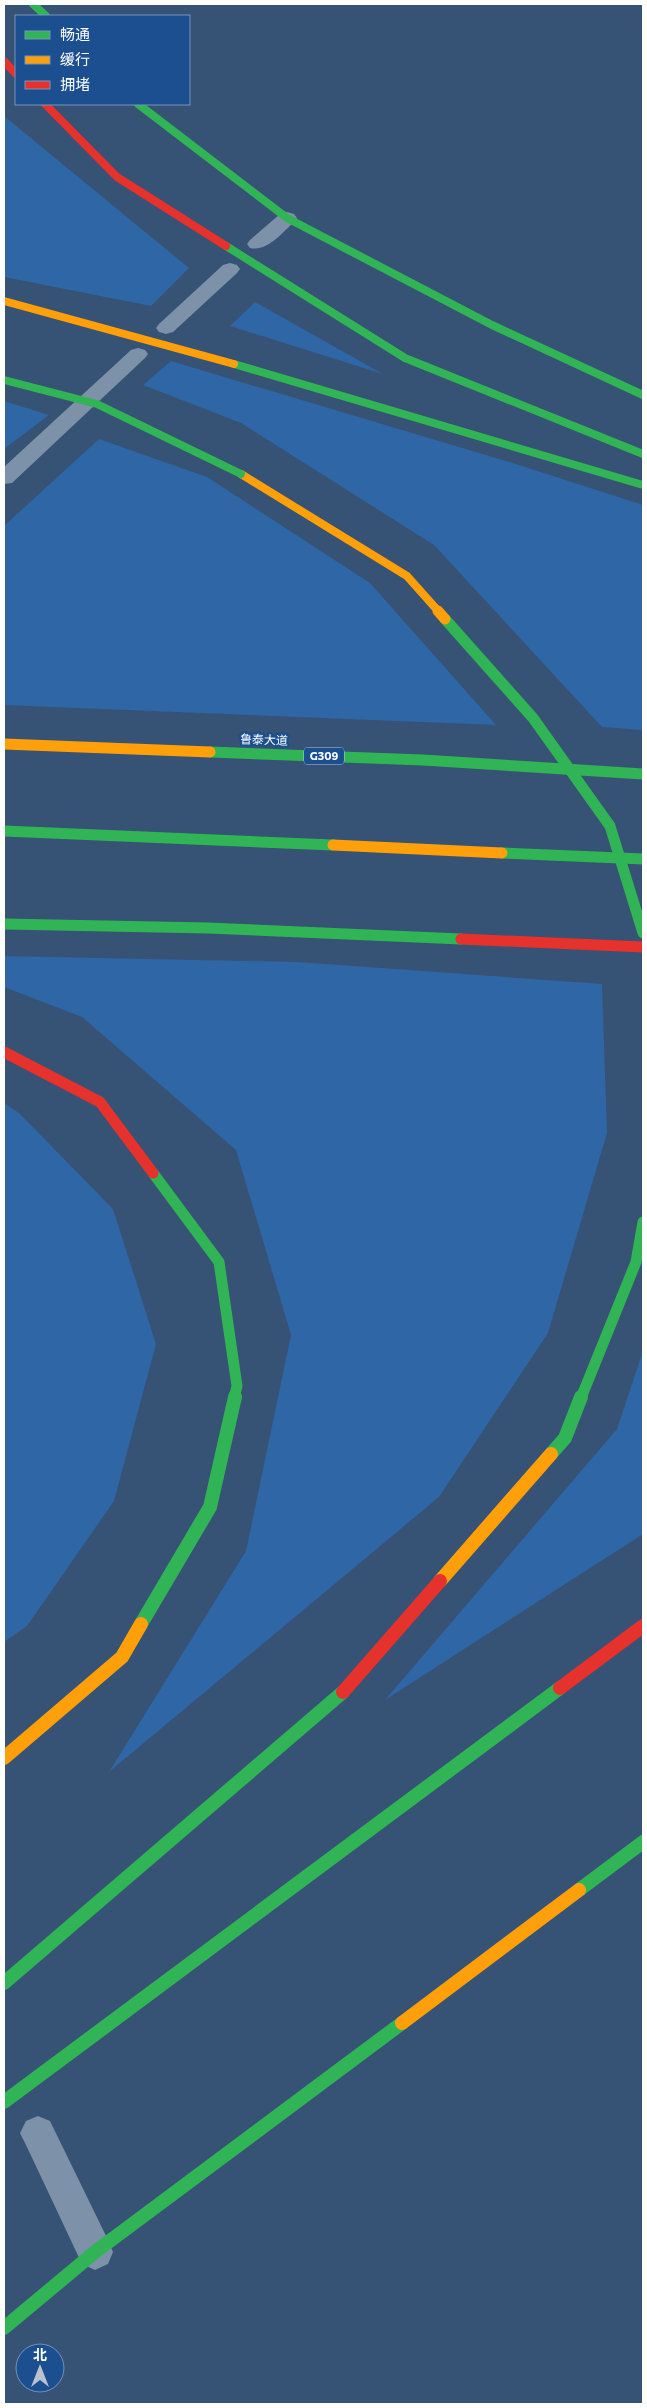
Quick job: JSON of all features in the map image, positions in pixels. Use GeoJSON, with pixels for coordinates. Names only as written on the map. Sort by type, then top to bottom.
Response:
{"type":"FeatureCollection","features":[{"type":"Feature","properties":{"kind":"main road"},"geometry":{"type":"LineString","coordinates":[[33,4],[45,15]]}},
{"type":"Feature","properties":{"kind":"main road"},"geometry":{"type":"LineString","coordinates":[[4,61],[15,73]]}},
{"type":"Feature","properties":{"kind":"main road"},"geometry":{"type":"LineString","coordinates":[[46,105],[117,177],[405,358],[643,454]]}},
{"type":"Feature","properties":{"kind":"main road"},"geometry":{"type":"LineString","coordinates":[[139,105],[287,218],[492,325],[643,395]]}},
{"type":"Feature","properties":{"kind":"main road"},"geometry":{"type":"LineString","coordinates":[[4,301],[268,374],[643,485]]}},
{"type":"Feature","properties":{"kind":"main road"},"geometry":{"type":"LineString","coordinates":[[4,380],[97,404],[241,474],[407,576],[533,718],[610,826],[643,933]]}},
{"type":"Feature","properties":{"kind":"main road","name":"鲁泰大道"},"geometry":{"type":"LineString","coordinates":[[4,744],[423,760],[643,774]]}},
{"type":"Feature","properties":{"kind":"main road"},"geometry":{"type":"LineString","coordinates":[[4,831],[643,859]]}},
{"type":"Feature","properties":{"kind":"main road"},"geometry":{"type":"LineString","coordinates":[[4,924],[208,928],[643,947]]}},
{"type":"Feature","properties":{"kind":"main road"},"geometry":{"type":"LineString","coordinates":[[4,1052],[100,1102],[218,1262],[237,1386],[210,1507],[122,1657],[4,1758]]}},
{"type":"Feature","properties":{"kind":"main road"},"geometry":{"type":"LineString","coordinates":[[4,1983],[342,1694],[565,1438],[636,1262],[643,1222]]}},
{"type":"Feature","properties":{"kind":"main road"},"geometry":{"type":"LineString","coordinates":[[4,2102],[643,1626]]}},
{"type":"Feature","properties":{"kind":"main road"},"geometry":{"type":"LineString","coordinates":[[4,2328],[95,2252],[643,1842]]}},
{"type":"Feature","properties":{"kind":"lane"},"geometry":{"type":"LineString","coordinates":[[257,244],[287,218]]}},
{"type":"Feature","properties":{"kind":"lane"},"geometry":{"type":"LineString","coordinates":[[166,328],[230,269]]}},
{"type":"Feature","properties":{"kind":"lane"},"geometry":{"type":"LineString","coordinates":[[4,478],[138,354]]}},
{"type":"Feature","properties":{"kind":"lane"},"geometry":{"type":"LineString","coordinates":[[38,2133],[95,2252]]}},
{"type":"Feature","properties":{"kind":"shaded area"},"geometry":{"type":"Polygon","coordinates":[[[4,116],[189,268],[151,306],[4,277],[4,116]]]}},
{"type":"Feature","properties":{"kind":"shaded area"},"geometry":{"type":"Polygon","coordinates":[[[255,302],[383,374],[230,326],[255,302]]]}},
{"type":"Feature","properties":{"kind":"shaded area"},"geometry":{"type":"Polygon","coordinates":[[[171,361],[519,465],[643,505],[643,730],[602,727],[434,545],[241,423],[143,385],[171,361]]]}},
{"type":"Feature","properties":{"kind":"shaded area"},"geometry":{"type":"Polygon","coordinates":[[[4,401],[49,415],[4,449],[4,401]]]}},
{"type":"Feature","properties":{"kind":"shaded area"},"geometry":{"type":"Polygon","coordinates":[[[99,439],[207,477],[370,583],[496,725],[4,705],[4,526],[99,439]]]}},
{"type":"Feature","properties":{"kind":"shaded area"},"geometry":{"type":"Polygon","coordinates":[[[4,956],[298,962],[602,984],[607,1133],[548,1333],[439,1497],[109,1772],[246,1551],[291,1335],[236,1150],[82,1017],[4,987],[4,956]]]}},
{"type":"Feature","properties":{"kind":"shaded area"},"geometry":{"type":"Polygon","coordinates":[[[4,1103],[19,1113],[113,1209],[156,1344],[114,1501],[27,1626],[4,1642],[4,1103]]]}},
{"type":"Feature","properties":{"kind":"shaded area"},"geometry":{"type":"Polygon","coordinates":[[[643,1351],[643,1534],[385,1700],[617,1429],[643,1351]]]}},
{"type":"Feature","properties":{"kind":"traffic: fast"},"geometry":{"type":"LineString","coordinates":[[33,4],[45,15]]}},
{"type":"Feature","properties":{"kind":"traffic: fast"},"geometry":{"type":"LineString","coordinates":[[139,105],[287,218],[492,325],[643,395]]}},
{"type":"Feature","properties":{"kind":"traffic: fast"},"geometry":{"type":"LineString","coordinates":[[226,246],[405,358],[643,454]]}},
{"type":"Feature","properties":{"kind":"traffic: fast"},"geometry":{"type":"LineString","coordinates":[[234,364],[643,485]]}},
{"type":"Feature","properties":{"kind":"traffic: fast"},"geometry":{"type":"LineString","coordinates":[[4,380],[97,404],[241,474]]}},
{"type":"Feature","properties":{"kind":"traffic: fast"},"geometry":{"type":"LineString","coordinates":[[445,619],[533,718],[610,826],[643,933]]}},
{"type":"Feature","properties":{"kind":"traffic: fast"},"geometry":{"type":"LineString","coordinates":[[210,752],[423,760],[643,774]]}},
{"type":"Feature","properties":{"kind":"traffic: fast"},"geometry":{"type":"LineString","coordinates":[[4,831],[333,845]]}},
{"type":"Feature","properties":{"kind":"traffic: fast"},"geometry":{"type":"LineString","coordinates":[[502,853],[643,859]]}},
{"type":"Feature","properties":{"kind":"traffic: fast"},"geometry":{"type":"LineString","coordinates":[[4,924],[208,928],[461,939]]}},
{"type":"Feature","properties":{"kind":"traffic: fast"},"geometry":{"type":"LineString","coordinates":[[141,1624],[210,1507],[237,1386],[219,1262],[153,1173]]}},
{"type":"Feature","properties":{"kind":"traffic: fast"},"geometry":{"type":"LineString","coordinates":[[551,1454],[565,1438],[636,1262],[643,1222]]}},
{"type":"Feature","properties":{"kind":"traffic: fast"},"geometry":{"type":"LineString","coordinates":[[4,2102],[560,1688]]}},
{"type":"Feature","properties":{"kind":"traffic: fast"},"geometry":{"type":"LineString","coordinates":[[4,1983],[343,1692]]}},
{"type":"Feature","properties":{"kind":"traffic: fast"},"geometry":{"type":"LineString","coordinates":[[579,1890],[643,1842]]}},
{"type":"Feature","properties":{"kind":"traffic: fast"},"geometry":{"type":"LineString","coordinates":[[4,2328],[95,2252],[402,2023]]}},
{"type":"Feature","properties":{"kind":"traffic: slow"},"geometry":{"type":"LineString","coordinates":[[4,301],[234,364]]}},
{"type":"Feature","properties":{"kind":"traffic: slow"},"geometry":{"type":"LineString","coordinates":[[241,474],[407,576],[445,619]]}},
{"type":"Feature","properties":{"kind":"traffic: slow"},"geometry":{"type":"LineString","coordinates":[[4,744],[210,752]]}},
{"type":"Feature","properties":{"kind":"traffic: slow"},"geometry":{"type":"LineString","coordinates":[[333,845],[502,853]]}},
{"type":"Feature","properties":{"kind":"traffic: slow"},"geometry":{"type":"LineString","coordinates":[[440,1581],[551,1454]]}},
{"type":"Feature","properties":{"kind":"traffic: slow"},"geometry":{"type":"LineString","coordinates":[[4,1758],[122,1657],[141,1624]]}},
{"type":"Feature","properties":{"kind":"traffic: slow"},"geometry":{"type":"LineString","coordinates":[[402,2023],[579,1890]]}},
{"type":"Feature","properties":{"kind":"traffic: jam"},"geometry":{"type":"LineString","coordinates":[[4,61],[15,73]]}},
{"type":"Feature","properties":{"kind":"traffic: jam"},"geometry":{"type":"LineString","coordinates":[[46,105],[117,177],[226,246]]}},
{"type":"Feature","properties":{"kind":"traffic: jam"},"geometry":{"type":"LineString","coordinates":[[461,939],[643,947]]}},
{"type":"Feature","properties":{"kind":"traffic: jam"},"geometry":{"type":"LineString","coordinates":[[4,1052],[100,1102],[153,1173]]}},
{"type":"Feature","properties":{"kind":"traffic: jam"},"geometry":{"type":"LineString","coordinates":[[343,1692],[440,1581]]}},
{"type":"Feature","properties":{"kind":"traffic: jam"},"geometry":{"type":"LineString","coordinates":[[560,1688],[643,1626]]}}]}
